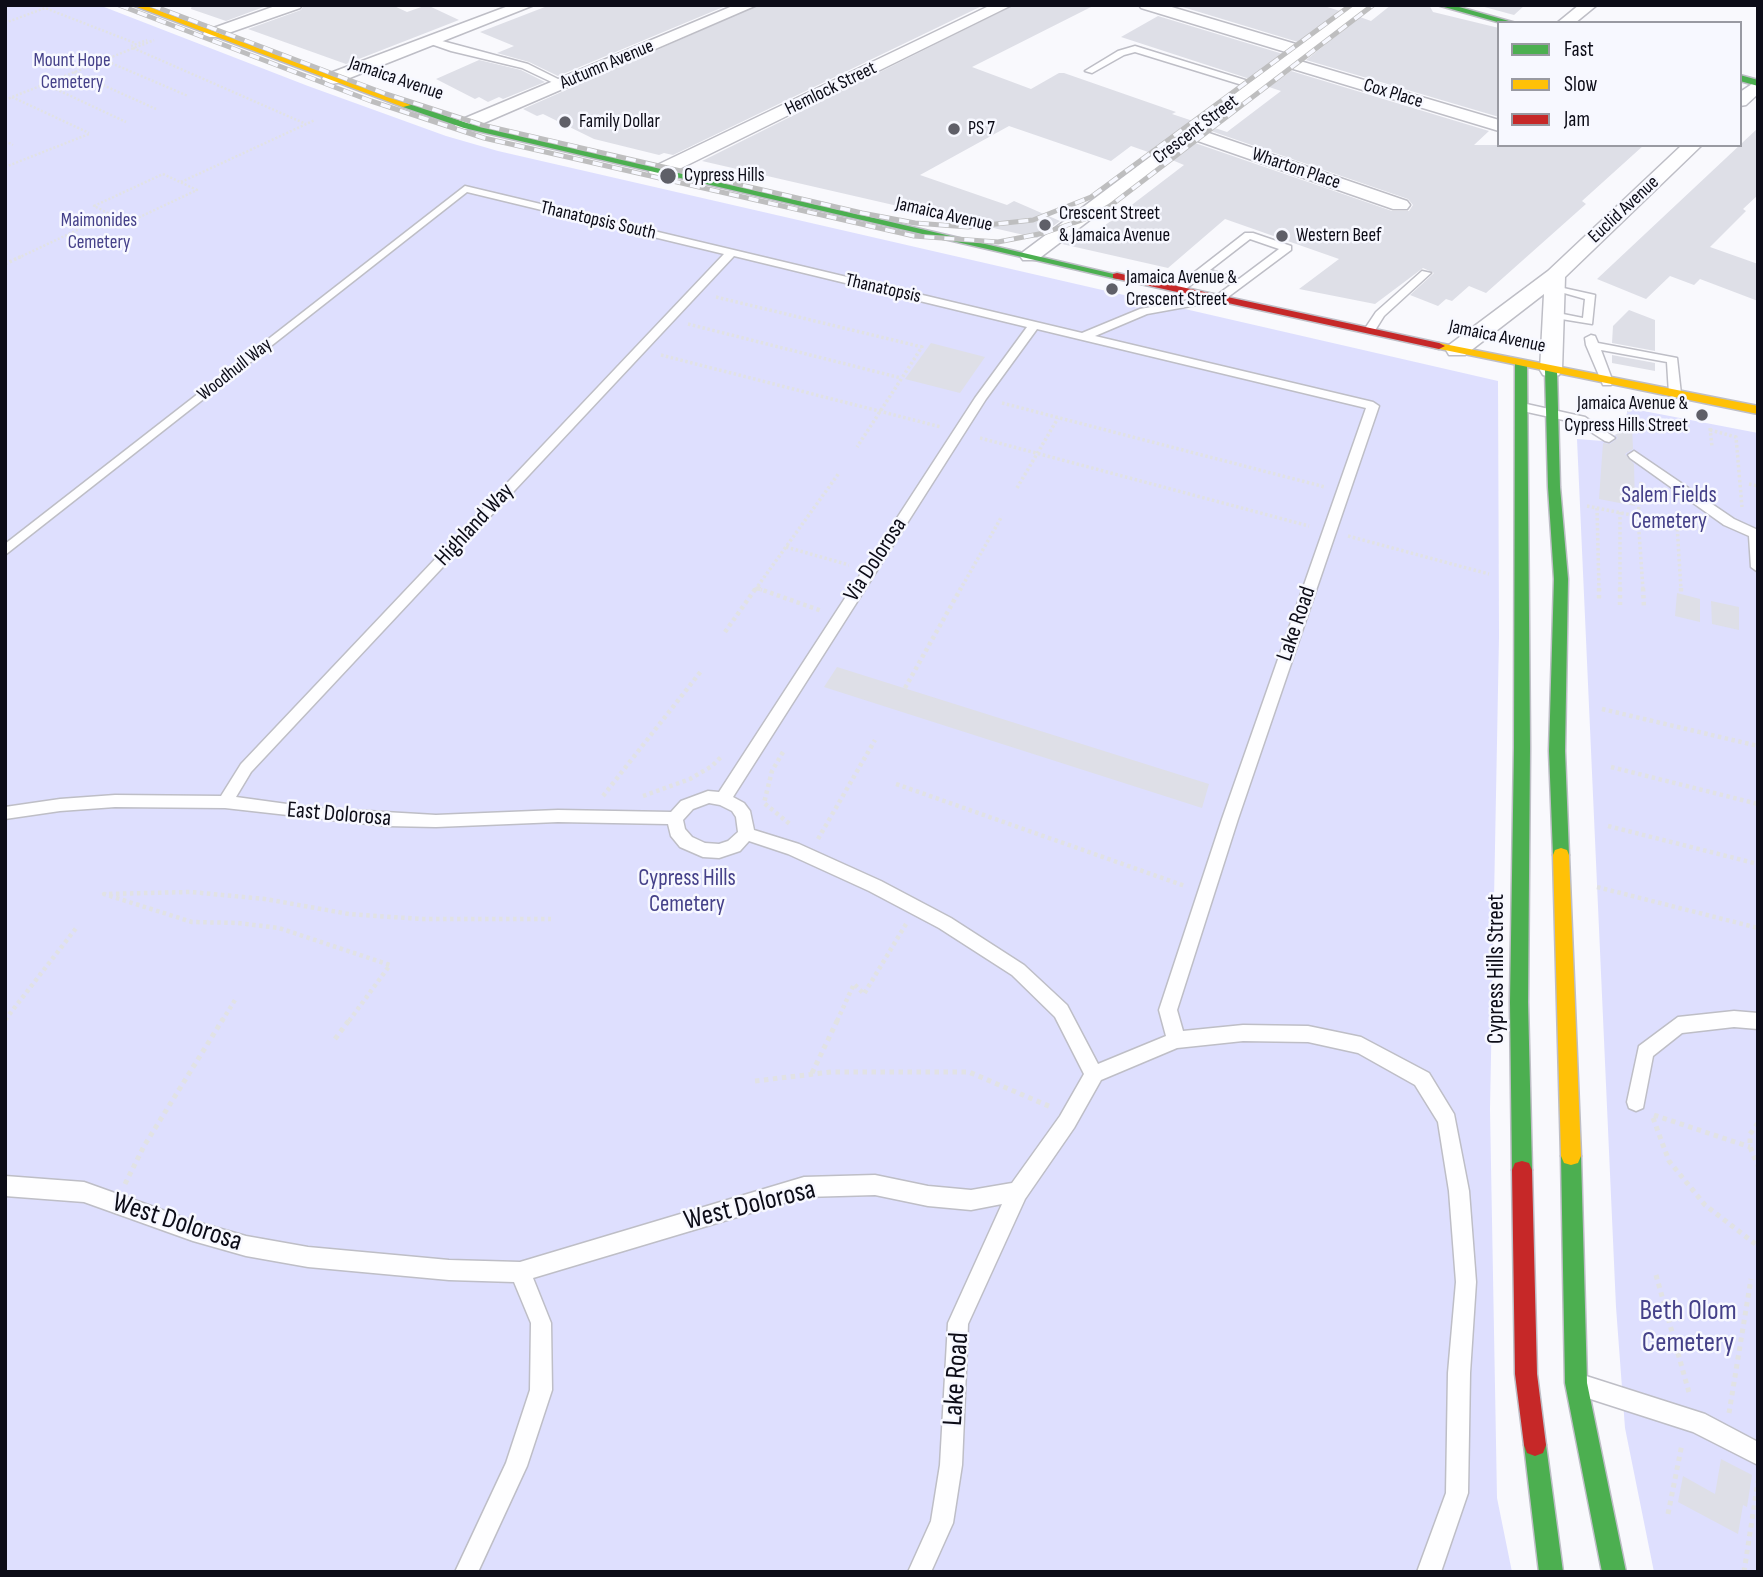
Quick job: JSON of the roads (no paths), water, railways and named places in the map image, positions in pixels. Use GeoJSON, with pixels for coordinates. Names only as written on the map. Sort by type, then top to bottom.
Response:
{"type":"FeatureCollection","features":[{"type":"Feature","properties":{"kind":"main road","name":"Jamaica Avenue"},"geometry":{"type":"LineString","coordinates":[[136,5],[331,79],[464,125],[658,172],[1179,289],[1607,382],[1758,410]]}},
{"type":"Feature","properties":{"kind":"main road"},"geometry":{"type":"LineString","coordinates":[[1441,5],[1505,21]]}},
{"type":"Feature","properties":{"kind":"main road","name":"Cypress Hills Street"},"geometry":{"type":"LineString","coordinates":[[1521,364],[1519,1002],[1526,1374],[1551,1572]]}},
{"type":"Feature","properties":{"kind":"main road"},"geometry":{"type":"LineString","coordinates":[[1551,370],[1561,579],[1557,751],[1568,1019],[1576,1383],[1614,1572]]}},
{"type":"Feature","properties":{"kind":"main road"},"geometry":{"type":"LineString","coordinates":[[1590,396],[1607,382]]}},
{"type":"Feature","properties":{"kind":"main road"},"geometry":{"type":"LineString","coordinates":[[1551,413],[1572,405]]}},
{"type":"Feature","properties":{"kind":"street"},"geometry":{"type":"LineString","coordinates":[[211,34],[294,5]]}},
{"type":"Feature","properties":{"kind":"street"},"geometry":{"type":"LineString","coordinates":[[331,79],[526,5]]}},
{"type":"Feature","properties":{"kind":"street","name":"Autumn Avenue"},"geometry":{"type":"LineString","coordinates":[[464,125],[749,5]]}},
{"type":"Feature","properties":{"kind":"street","name":"Hemlock Street"},"geometry":{"type":"LineString","coordinates":[[658,172],[1004,5]]}},
{"type":"Feature","properties":{"kind":"street","name":"Cox Place"},"geometry":{"type":"LineString","coordinates":[[1147,5],[1497,125]]}},
{"type":"Feature","properties":{"kind":"street","name":"Crescent Street"},"geometry":{"type":"LineString","coordinates":[[1030,256],[1363,5]]}},
{"type":"Feature","properties":{"kind":"street"},"geometry":{"type":"LineString","coordinates":[[1568,21],[1589,5]]}},
{"type":"Feature","properties":{"kind":"street"},"geometry":{"type":"LineString","coordinates":[[1742,99],[1758,84]]}},
{"type":"Feature","properties":{"kind":"street","name":"Wharton Place"},"geometry":{"type":"LineString","coordinates":[[1192,133],[1400,205]]}},
{"type":"Feature","properties":{"kind":"street","name":"Euclid Avenue"},"geometry":{"type":"LineString","coordinates":[[1457,350],[1554,281],[1691,147]]}},
{"type":"Feature","properties":{"kind":"street"},"geometry":{"type":"LineString","coordinates":[[1551,370],[1554,281]]}},
{"type":"Feature","properties":{"kind":"lane"},"geometry":{"type":"LineString","coordinates":[[431,41],[454,50],[525,66],[563,84]]}},
{"type":"Feature","properties":{"kind":"lane"},"geometry":{"type":"LineString","coordinates":[[1089,71],[1121,53],[1135,50],[1255,86]]}},
{"type":"Feature","properties":{"kind":"lane","name":"Thanatopsis South"},"geometry":{"type":"LineString","coordinates":[[465,189],[731,253]]}},
{"type":"Feature","properties":{"kind":"lane","name":"Woodhull Way"},"geometry":{"type":"LineString","coordinates":[[5,551],[465,189]]}},
{"type":"Feature","properties":{"kind":"lane"},"geometry":{"type":"LineString","coordinates":[[1085,336],[1144,311],[1220,298],[1287,248],[1249,235],[1179,289]]}},
{"type":"Feature","properties":{"kind":"lane","name":"Highland Way"},"geometry":{"type":"LineString","coordinates":[[225,802],[246,768],[731,253]]}},
{"type":"Feature","properties":{"kind":"lane","name":"Thanatopsis"},"geometry":{"type":"LineString","coordinates":[[731,253],[1085,336]]}},
{"type":"Feature","properties":{"kind":"lane"},"geometry":{"type":"LineString","coordinates":[[1201,271],[1241,283]]}},
{"type":"Feature","properties":{"kind":"lane"},"geometry":{"type":"LineString","coordinates":[[1370,330],[1380,314],[1426,273]]}},
{"type":"Feature","properties":{"kind":"lane"},"geometry":{"type":"LineString","coordinates":[[1554,281],[1591,297],[1588,322],[1592,345],[1607,382]]}},
{"type":"Feature","properties":{"kind":"lane"},"geometry":{"type":"LineString","coordinates":[[1553,315],[1588,322]]}},
{"type":"Feature","properties":{"kind":"lane","name":"Via Dolorosa"},"geometry":{"type":"LineString","coordinates":[[723,799],[958,432],[1034,325]]}},
{"type":"Feature","properties":{"kind":"lane","name":"Lake Road"},"geometry":{"type":"LineString","coordinates":[[1085,336],[1373,406],[1205,893],[1168,1010],[1176,1040]]}},
{"type":"Feature","properties":{"kind":"lane"},"geometry":{"type":"LineString","coordinates":[[1592,345],[1673,360],[1675,394]]}},
{"type":"Feature","properties":{"kind":"lane"},"geometry":{"type":"LineString","coordinates":[[1522,407],[1581,420],[1609,438]]}},
{"type":"Feature","properties":{"kind":"lane"},"geometry":{"type":"LineString","coordinates":[[1634,455],[1729,522],[1756,534],[1758,567]]}},
{"type":"Feature","properties":{"kind":"lane"},"geometry":{"type":"LineString","coordinates":[[708,797],[723,799],[738,807],[744,816],[746,834],[734,846],[719,851],[703,850],[686,842],[677,831],[675,818],[687,805],[708,797]]}},
{"type":"Feature","properties":{"kind":"lane","name":"East Dolorosa"},"geometry":{"type":"LineString","coordinates":[[5,813],[115,801],[225,802],[386,820],[675,818]]}},
{"type":"Feature","properties":{"kind":"lane"},"geometry":{"type":"LineString","coordinates":[[746,834],[793,849],[916,907],[1018,970],[1061,1011],[1094,1074]]}},
{"type":"Feature","properties":{"kind":"lane"},"geometry":{"type":"LineString","coordinates":[[1636,1102],[1645,1052],[1678,1025],[1734,1019],[1758,1021]]}},
{"type":"Feature","properties":{"kind":"lane"},"geometry":{"type":"LineString","coordinates":[[1018,1192],[1071,1115],[1094,1074],[1176,1040],[1243,1033],[1308,1034],[1361,1045],[1422,1079],[1447,1119],[1459,1191],[1466,1282],[1459,1373],[1457,1493],[1429,1572]]}},
{"type":"Feature","properties":{"kind":"lane","name":"West Dolorosa"},"geometry":{"type":"LineString","coordinates":[[5,1186],[84,1192],[225,1240],[308,1257],[449,1270],[520,1272],[804,1187],[875,1185],[928,1196],[971,1200],[1018,1192]]}},
{"type":"Feature","properties":{"kind":"lane","name":"Lake Road"},"geometry":{"type":"LineString","coordinates":[[919,1572],[942,1523],[951,1465],[958,1323],[1018,1192]]}},
{"type":"Feature","properties":{"kind":"lane"},"geometry":{"type":"LineString","coordinates":[[466,1572],[516,1466],[541,1390],[541,1322],[520,1272]]}},
{"type":"Feature","properties":{"kind":"lane"},"geometry":{"type":"LineString","coordinates":[[1526,1374],[1576,1383],[1686,1419],[1758,1454]]}},
{"type":"Feature","properties":{"kind":"railway"},"geometry":{"type":"LineString","coordinates":[[119,5],[371,101],[484,138],[914,236],[998,242],[1044,233],[1091,217],[1110,206],[1373,5]]}},
{"type":"Feature","properties":{"kind":"railway"},"geometry":{"type":"LineString","coordinates":[[151,5],[386,94],[482,125],[862,213],[915,223],[968,227],[1033,220],[1091,197],[1351,5]]}},
{"type":"Feature","properties":{"kind":"place","name":"Family Dollar"},"geometry":{"type":"Point","coordinates":[565,122]}},
{"type":"Feature","properties":{"kind":"place","name":"PS 7"},"geometry":{"type":"Point","coordinates":[954,129]}},
{"type":"Feature","properties":{"kind":"place","name":"Cypress Hills"},"geometry":{"type":"Point","coordinates":[668,176]}},
{"type":"Feature","properties":{"kind":"place","name":"Crescent Street & Jamaica Avenue"},"geometry":{"type":"Point","coordinates":[1045,225]}},
{"type":"Feature","properties":{"kind":"place","name":"Western Beef"},"geometry":{"type":"Point","coordinates":[1282,236]}},
{"type":"Feature","properties":{"kind":"place","name":"Jamaica Avenue & Crescent Street"},"geometry":{"type":"Point","coordinates":[1112,289]}},
{"type":"Feature","properties":{"kind":"place","name":"Jamaica Avenue & Cypress Hills Street"},"geometry":{"type":"Point","coordinates":[1702,415]}},
{"type":"Feature","properties":{"kind":"park label","name":"Mount Hope Cemetery"},"geometry":{"type":"Point","coordinates":[72,72]}},
{"type":"Feature","properties":{"kind":"park label","name":"Maimonides Cemetery"},"geometry":{"type":"Point","coordinates":[99,232]}},
{"type":"Feature","properties":{"kind":"park label","name":"Salem Fields Cemetery"},"geometry":{"type":"Point","coordinates":[1669,509]}},
{"type":"Feature","properties":{"kind":"park label","name":"Cypress Hills Cemetery"},"geometry":{"type":"Point","coordinates":[687,892]}},
{"type":"Feature","properties":{"kind":"park label","name":"Beth Olom Cemetery"},"geometry":{"type":"Point","coordinates":[1688,1328]}}]}
